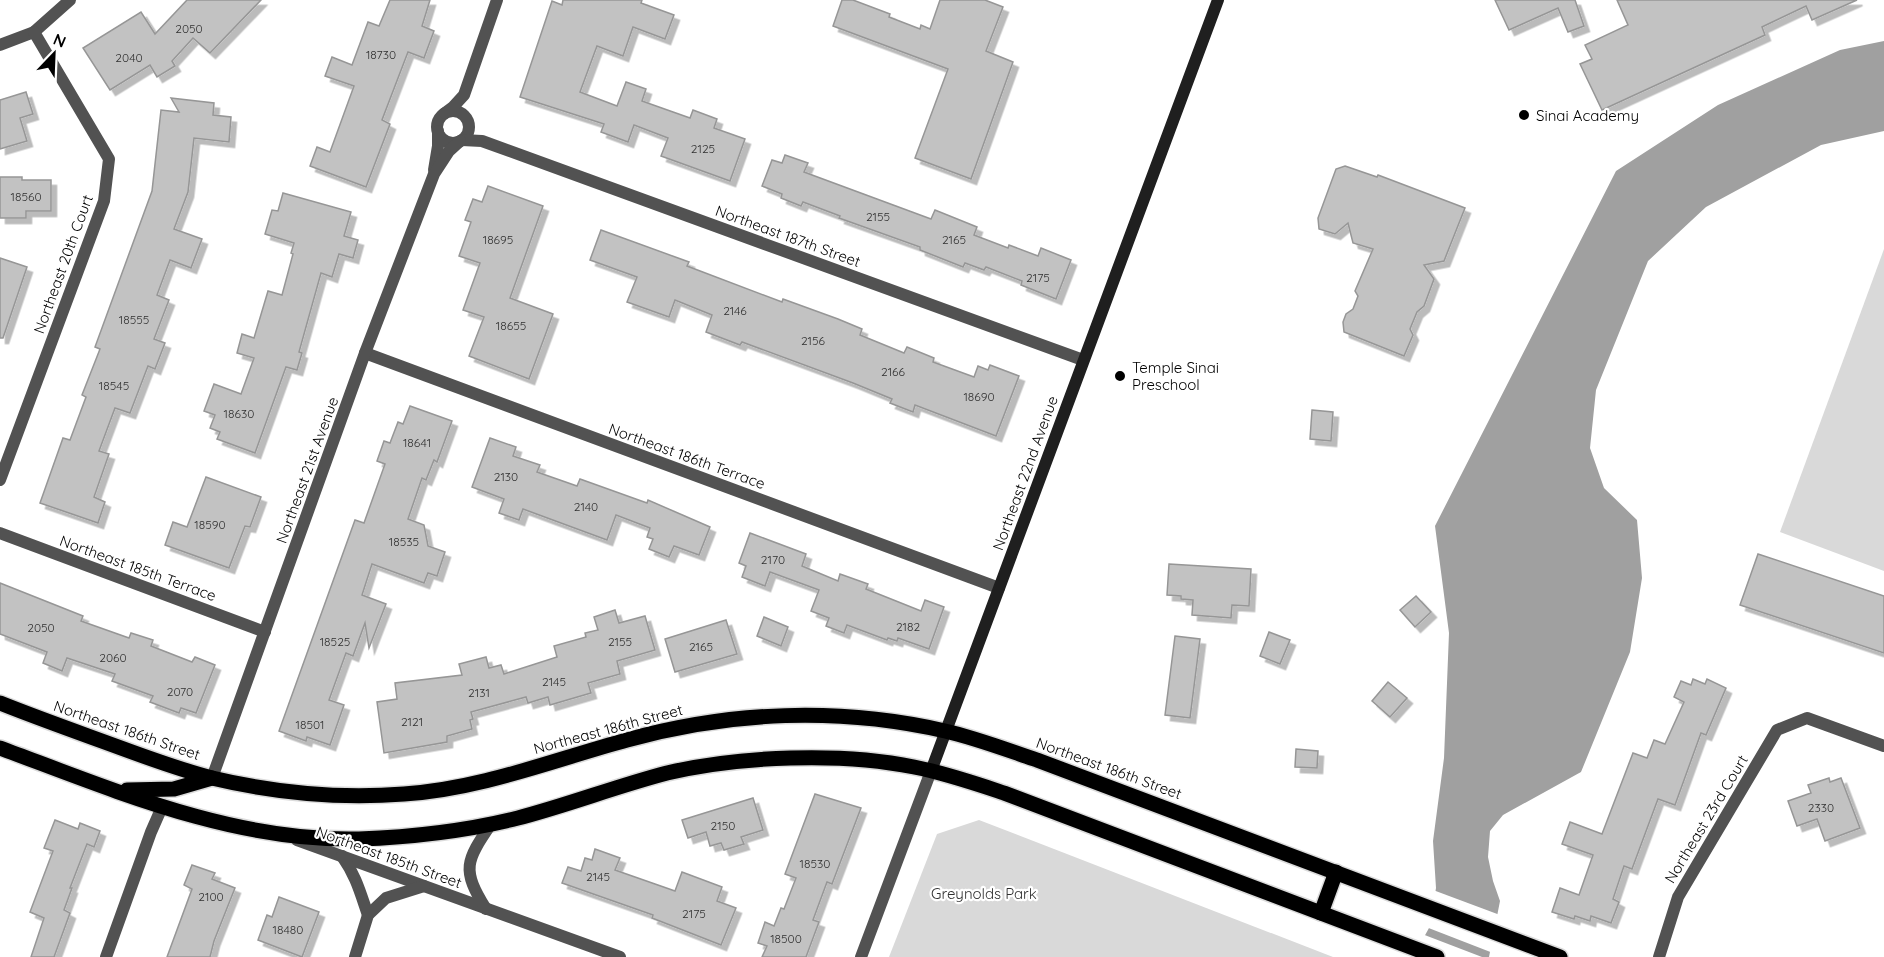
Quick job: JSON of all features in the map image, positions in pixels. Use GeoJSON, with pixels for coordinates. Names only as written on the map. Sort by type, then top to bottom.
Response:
{"type":"FeatureCollection","features":[{"type":"Feature","properties":{"kind":"main road","name":"Northeast 186th Street"},"geometry":{"type":"LineString","coordinates":[[0,704],[162,763],[212,778],[296,792],[354,796],[406,794],[463,787],[669,729],[716,721],[807,715],[884,720],[946,731],[1037,760],[1560,957]]}},
{"type":"Feature","properties":{"kind":"main road"},"geometry":{"type":"LineString","coordinates":[[0,748],[112,790],[221,824],[282,834],[358,839],[428,834],[491,824],[668,773],[727,764],[827,759],[894,764],[931,771],[993,789],[1437,957]]}},
{"type":"Feature","properties":{"kind":"main road"},"geometry":{"type":"LineString","coordinates":[[112,790],[174,789],[212,778]]}},
{"type":"Feature","properties":{"kind":"main road"},"geometry":{"type":"LineString","coordinates":[[1321,913],[1336,872]]}},
{"type":"Feature","properties":{"kind":"street"},"geometry":{"type":"LineString","coordinates":[[0,45],[34,33],[70,0]]}},
{"type":"Feature","properties":{"kind":"street"},"geometry":{"type":"LineString","coordinates":[[464,95],[438,121],[438,132],[444,140],[449,142],[461,140],[468,134],[464,95],[497,0]]}},
{"type":"Feature","properties":{"kind":"street","name":"Northeast 22nd Avenue"},"geometry":{"type":"LineString","coordinates":[[861,957],[1218,0]]}},
{"type":"Feature","properties":{"kind":"street","name":"Northeast 20th Court"},"geometry":{"type":"LineString","coordinates":[[0,480],[104,201],[109,159],[34,33]]}},
{"type":"Feature","properties":{"kind":"street"},"geometry":{"type":"LineString","coordinates":[[445,113],[460,112],[482,141]]}},
{"type":"Feature","properties":{"kind":"street","name":"Northeast 21st Avenue"},"geometry":{"type":"LineString","coordinates":[[434,174],[438,132]]}},
{"type":"Feature","properties":{"kind":"street","name":"Northeast 187th Street"},"geometry":{"type":"LineString","coordinates":[[461,140],[482,141],[1083,360]]}},
{"type":"Feature","properties":{"kind":"street","name":"Northeast 21st Avenue"},"geometry":{"type":"LineString","coordinates":[[212,778],[365,353],[434,174],[448,151],[461,140]]}},
{"type":"Feature","properties":{"kind":"street","name":"Northeast 186th Terrace"},"geometry":{"type":"LineString","coordinates":[[365,353],[999,588]]}},
{"type":"Feature","properties":{"kind":"street","name":"Northeast 185th Terrace"},"geometry":{"type":"LineString","coordinates":[[0,533],[265,632]]}},
{"type":"Feature","properties":{"kind":"street","name":"Northeast 23rd Court"},"geometry":{"type":"LineString","coordinates":[[1659,957],[1678,897],[1777,730],[1807,718],[1884,746]]}},
{"type":"Feature","properties":{"kind":"street"},"geometry":{"type":"LineString","coordinates":[[105,957],[162,807]]}},
{"type":"Feature","properties":{"kind":"street","name":"Northeast 185th Street"},"geometry":{"type":"LineString","coordinates":[[486,909],[473,889],[468,872],[475,847],[491,824]]}},
{"type":"Feature","properties":{"kind":"street","name":"Northeast 185th Street"},"geometry":{"type":"LineString","coordinates":[[282,834],[486,909],[600,954],[620,957]]}},
{"type":"Feature","properties":{"kind":"street"},"geometry":{"type":"LineString","coordinates":[[342,856],[361,889],[368,915]]}},
{"type":"Feature","properties":{"kind":"street"},"geometry":{"type":"LineString","coordinates":[[356,957],[368,915],[386,898],[424,886]]}},
{"type":"Feature","properties":{"kind":"green space"},"geometry":{"type":"Polygon","coordinates":[[[1884,249],[1884,571],[1780,532],[1884,249]]]}},
{"type":"Feature","properties":{"kind":"green space","name":"Greynolds Park"},"geometry":{"type":"Polygon","coordinates":[[[979,820],[1333,957],[889,957],[937,834],[979,820]]]}},
{"type":"Feature","properties":{"kind":"shaded area"},"geometry":{"type":"Polygon","coordinates":[[[1884,41],[1884,131],[1821,145],[1706,207],[1648,261],[1596,390],[1590,448],[1604,488],[1637,520],[1642,578],[1630,652],[1581,772],[1503,815],[1490,831],[1488,857],[1500,901],[1489,957],[1413,957],[1429,928],[1436,888],[1433,841],[1444,758],[1449,633],[1435,526],[1616,171],[1718,105],[1840,50],[1884,41]]]}},
{"type":"Feature","properties":{"kind":"pier"},"geometry":{"type":"Polygon","coordinates":[[[1433,890],[1500,915],[1493,953],[1426,927],[1433,890]]]}},
{"type":"Feature","properties":{"kind":"pier"},"geometry":{"type":"Polygon","coordinates":[[[1422,934],[1482,957],[1410,957],[1422,934]]]}},
{"type":"Feature","properties":{"kind":"building"},"geometry":{"type":"Polygon","coordinates":[[[187,0],[261,0],[210,53],[193,38],[172,61],[175,66],[157,77],[150,65],[110,90],[83,48],[141,12],[155,34],[187,0]]]}},
{"type":"Feature","properties":{"kind":"building"},"geometry":{"type":"Polygon","coordinates":[[[390,0],[430,0],[422,26],[434,31],[424,58],[408,52],[382,120],[390,124],[366,187],[310,166],[317,147],[330,152],[354,86],[325,76],[332,57],[352,65],[368,22],[379,26],[390,0]]]}},
{"type":"Feature","properties":{"kind":"building"},"geometry":{"type":"Polygon","coordinates":[[[563,0],[642,0],[641,3],[674,15],[665,39],[633,27],[623,56],[597,46],[580,92],[617,106],[626,82],[646,89],[642,101],[690,118],[693,110],[717,119],[714,128],[745,139],[730,181],[661,156],[668,138],[634,125],[628,142],[601,132],[604,124],[520,97],[552,1],[562,5],[563,0]]]}},
{"type":"Feature","properties":{"kind":"building"},"geometry":{"type":"Polygon","coordinates":[[[842,0],[853,0],[890,14],[889,17],[920,29],[921,25],[930,29],[940,0],[985,0],[1003,7],[986,51],[1013,62],[971,179],[915,158],[948,69],[833,26],[842,0]]]}},
{"type":"Feature","properties":{"kind":"building"},"geometry":{"type":"Polygon","coordinates":[[[1495,0],[1575,0],[1584,26],[1568,32],[1558,8],[1509,30],[1495,0]]]}},
{"type":"Feature","properties":{"kind":"building"},"geometry":{"type":"Polygon","coordinates":[[[1617,0],[1857,0],[1812,20],[1806,6],[1762,27],[1765,35],[1602,110],[1580,64],[1592,59],[1585,45],[1628,25],[1617,0]]]}},
{"type":"Feature","properties":{"kind":"building"},"geometry":{"type":"Polygon","coordinates":[[[26,92],[33,114],[20,118],[27,141],[0,149],[0,100],[26,92]]]}},
{"type":"Feature","properties":{"kind":"building"},"geometry":{"type":"Polygon","coordinates":[[[171,98],[214,103],[213,115],[231,117],[229,142],[194,138],[188,192],[174,229],[202,239],[191,268],[170,260],[157,295],[169,300],[154,339],[165,343],[155,369],[148,366],[130,413],[115,408],[99,451],[109,454],[94,497],[105,502],[98,523],[40,503],[63,438],[70,440],[86,397],[82,395],[100,349],[95,347],[152,191],[161,110],[179,112],[171,98]]]}},
{"type":"Feature","properties":{"kind":"building"},"geometry":{"type":"Polygon","coordinates":[[[785,155],[808,163],[804,172],[931,219],[935,210],[977,227],[974,235],[1008,248],[1009,245],[1038,256],[1041,248],[1071,260],[1056,299],[1021,285],[1022,281],[986,267],[984,270],[965,263],[963,267],[920,250],[920,247],[839,218],[840,216],[803,202],[801,206],[781,198],[782,194],[762,186],[772,160],[782,163],[785,155]]]}},
{"type":"Feature","properties":{"kind":"building"},"geometry":{"type":"Polygon","coordinates":[[[1345,166],[1377,177],[1378,175],[1465,208],[1444,261],[1424,265],[1434,279],[1424,306],[1417,312],[1410,329],[1413,335],[1404,356],[1344,332],[1343,322],[1346,314],[1353,309],[1358,296],[1355,291],[1373,249],[1353,243],[1348,223],[1335,234],[1319,229],[1318,218],[1336,169],[1345,166]]]}},
{"type":"Feature","properties":{"kind":"building"},"geometry":{"type":"Polygon","coordinates":[[[0,177],[51,180],[51,211],[26,211],[26,218],[0,218],[0,177]]]}},
{"type":"Feature","properties":{"kind":"building"},"geometry":{"type":"Polygon","coordinates":[[[488,186],[543,206],[510,298],[553,314],[529,379],[469,356],[484,317],[463,310],[480,263],[459,256],[471,222],[465,220],[473,199],[482,202],[488,186]]]}},
{"type":"Feature","properties":{"kind":"building"},"geometry":{"type":"Polygon","coordinates":[[[283,193],[351,212],[344,236],[358,240],[353,258],[339,254],[332,277],[321,273],[299,352],[302,353],[297,370],[286,367],[255,453],[217,439],[220,432],[210,428],[215,415],[204,411],[214,384],[241,394],[254,358],[237,353],[242,334],[254,338],[268,291],[282,295],[294,243],[265,234],[272,210],[278,211],[283,193]]]}},
{"type":"Feature","properties":{"kind":"building"},"geometry":{"type":"Polygon","coordinates":[[[601,230],[689,262],[687,266],[782,302],[783,299],[838,319],[862,329],[860,335],[904,353],[907,347],[934,358],[933,362],[974,377],[978,366],[988,370],[990,365],[1019,376],[996,436],[915,405],[913,412],[890,403],[892,399],[853,383],[742,342],[740,345],[706,332],[712,315],[675,300],[669,317],[627,302],[637,277],[590,260],[601,230]]]}},
{"type":"Feature","properties":{"kind":"building"},"geometry":{"type":"Polygon","coordinates":[[[0,258],[27,267],[3,338],[0,338],[0,258]]]}},
{"type":"Feature","properties":{"kind":"building"},"geometry":{"type":"Polygon","coordinates":[[[410,406],[452,421],[437,462],[434,460],[426,480],[422,478],[408,519],[424,525],[428,546],[445,552],[437,576],[428,573],[424,583],[372,564],[362,595],[386,604],[369,648],[365,623],[353,656],[346,653],[329,700],[344,705],[330,745],[307,737],[306,741],[279,731],[355,520],[364,523],[385,464],[377,461],[384,441],[390,443],[398,422],[403,424],[410,406]]]}},
{"type":"Feature","properties":{"kind":"building"},"geometry":{"type":"Polygon","coordinates":[[[1312,410],[1333,412],[1331,441],[1310,439],[1312,410]]]}},
{"type":"Feature","properties":{"kind":"building"},"geometry":{"type":"Polygon","coordinates":[[[490,438],[516,447],[513,456],[540,465],[537,472],[577,486],[580,479],[647,503],[648,500],[710,527],[699,555],[674,546],[669,557],[649,549],[653,539],[647,537],[650,528],[616,515],[607,540],[523,509],[519,520],[499,513],[504,499],[472,487],[490,438]]]}},
{"type":"Feature","properties":{"kind":"building"},"geometry":{"type":"Polygon","coordinates":[[[206,477],[261,497],[250,527],[245,526],[229,568],[165,545],[173,522],[187,527],[206,477]]]}},
{"type":"Feature","properties":{"kind":"building"},"geometry":{"type":"Polygon","coordinates":[[[750,533],[806,554],[802,566],[838,581],[840,574],[868,584],[866,589],[921,611],[925,600],[944,607],[929,649],[898,638],[897,641],[888,638],[887,640],[847,625],[844,633],[826,626],[829,618],[811,611],[819,590],[770,572],[765,586],[742,577],[746,566],[739,563],[750,533]]]}},
{"type":"Feature","properties":{"kind":"building"},"geometry":{"type":"Polygon","coordinates":[[[1758,554],[1884,596],[1884,653],[1740,605],[1758,554]]]}},
{"type":"Feature","properties":{"kind":"building"},"geometry":{"type":"Polygon","coordinates":[[[1169,564],[1251,569],[1249,606],[1232,605],[1231,618],[1192,615],[1193,600],[1167,595],[1169,564]]]}},
{"type":"Feature","properties":{"kind":"building"},"geometry":{"type":"Polygon","coordinates":[[[0,583],[83,616],[81,621],[129,638],[131,633],[153,640],[151,646],[192,662],[195,657],[215,665],[196,713],[181,708],[179,713],[150,702],[153,696],[112,681],[115,674],[67,658],[62,671],[43,663],[47,652],[0,634],[0,583]]]}},
{"type":"Feature","properties":{"kind":"building"},"geometry":{"type":"Polygon","coordinates":[[[1416,596],[1431,612],[1415,627],[1400,610],[1416,596]]]}},
{"type":"Feature","properties":{"kind":"building"},"geometry":{"type":"Polygon","coordinates":[[[615,610],[619,623],[645,616],[655,650],[617,661],[620,674],[588,683],[591,693],[550,705],[548,697],[528,703],[526,697],[471,712],[472,729],[447,736],[447,742],[384,753],[377,702],[397,699],[395,683],[462,675],[459,664],[486,657],[489,668],[501,665],[504,674],[557,657],[554,646],[586,637],[585,633],[598,630],[594,617],[615,610]]]}},
{"type":"Feature","properties":{"kind":"building"},"geometry":{"type":"Polygon","coordinates":[[[764,617],[788,627],[781,646],[757,636],[764,617]]]}},
{"type":"Feature","properties":{"kind":"building"},"geometry":{"type":"Polygon","coordinates":[[[726,620],[737,654],[675,672],[665,639],[726,620]]]}},
{"type":"Feature","properties":{"kind":"building"},"geometry":{"type":"Polygon","coordinates":[[[1269,632],[1290,640],[1280,664],[1260,656],[1269,632]]]}},
{"type":"Feature","properties":{"kind":"building"},"geometry":{"type":"Polygon","coordinates":[[[1175,636],[1200,639],[1190,718],[1165,715],[1175,636]]]}},
{"type":"Feature","properties":{"kind":"building"},"geometry":{"type":"Polygon","coordinates":[[[1693,679],[1705,684],[1707,679],[1726,688],[1706,735],[1701,733],[1675,805],[1658,799],[1632,869],[1624,866],[1613,899],[1619,902],[1611,923],[1591,916],[1590,921],[1552,912],[1560,888],[1579,895],[1593,855],[1562,844],[1570,822],[1602,834],[1633,753],[1647,758],[1654,740],[1665,744],[1684,702],[1674,697],[1681,681],[1691,685],[1693,679]]]}},
{"type":"Feature","properties":{"kind":"building"},"geometry":{"type":"Polygon","coordinates":[[[1388,682],[1407,698],[1390,717],[1372,701],[1388,682]]]}},
{"type":"Feature","properties":{"kind":"building"},"geometry":{"type":"Polygon","coordinates":[[[1296,749],[1318,751],[1317,768],[1295,767],[1296,749]]]}},
{"type":"Feature","properties":{"kind":"building"},"geometry":{"type":"Polygon","coordinates":[[[1829,778],[1830,782],[1841,778],[1860,828],[1825,841],[1817,819],[1797,826],[1788,801],[1811,793],[1808,785],[1829,778]]]}},
{"type":"Feature","properties":{"kind":"building"},"geometry":{"type":"Polygon","coordinates":[[[815,794],[861,808],[832,884],[827,882],[813,920],[819,922],[806,957],[762,957],[767,946],[758,943],[765,922],[774,926],[781,908],[784,909],[796,878],[785,874],[815,794]]]}},
{"type":"Feature","properties":{"kind":"building"},"geometry":{"type":"Polygon","coordinates":[[[753,798],[763,830],[741,837],[744,844],[724,850],[721,843],[710,846],[706,832],[688,838],[682,820],[753,798]]]}},
{"type":"Feature","properties":{"kind":"building"},"geometry":{"type":"Polygon","coordinates":[[[55,820],[78,829],[80,823],[100,831],[94,847],[87,844],[70,888],[72,888],[64,910],[70,913],[54,957],[31,957],[44,918],[30,912],[53,851],[44,848],[55,820]]]}},
{"type":"Feature","properties":{"kind":"building"},"geometry":{"type":"Polygon","coordinates":[[[595,849],[620,858],[615,870],[675,891],[682,872],[722,887],[717,901],[736,908],[721,945],[652,918],[653,915],[562,883],[568,867],[581,871],[585,858],[592,860],[595,849]]]}},
{"type":"Feature","properties":{"kind":"building"},"geometry":{"type":"Polygon","coordinates":[[[192,865],[215,873],[212,879],[235,888],[210,957],[167,957],[192,889],[184,885],[192,865]]]}},
{"type":"Feature","properties":{"kind":"building"},"geometry":{"type":"Polygon","coordinates":[[[279,897],[319,912],[302,957],[258,940],[267,915],[272,917],[279,897]]]}},
{"type":"Feature","properties":{"kind":"place","name":"Sinai Academy"},"geometry":{"type":"Point","coordinates":[1524,115]}},
{"type":"Feature","properties":{"kind":"place","name":"Temple Sinai Preschool"},"geometry":{"type":"Point","coordinates":[1120,376]}}]}
